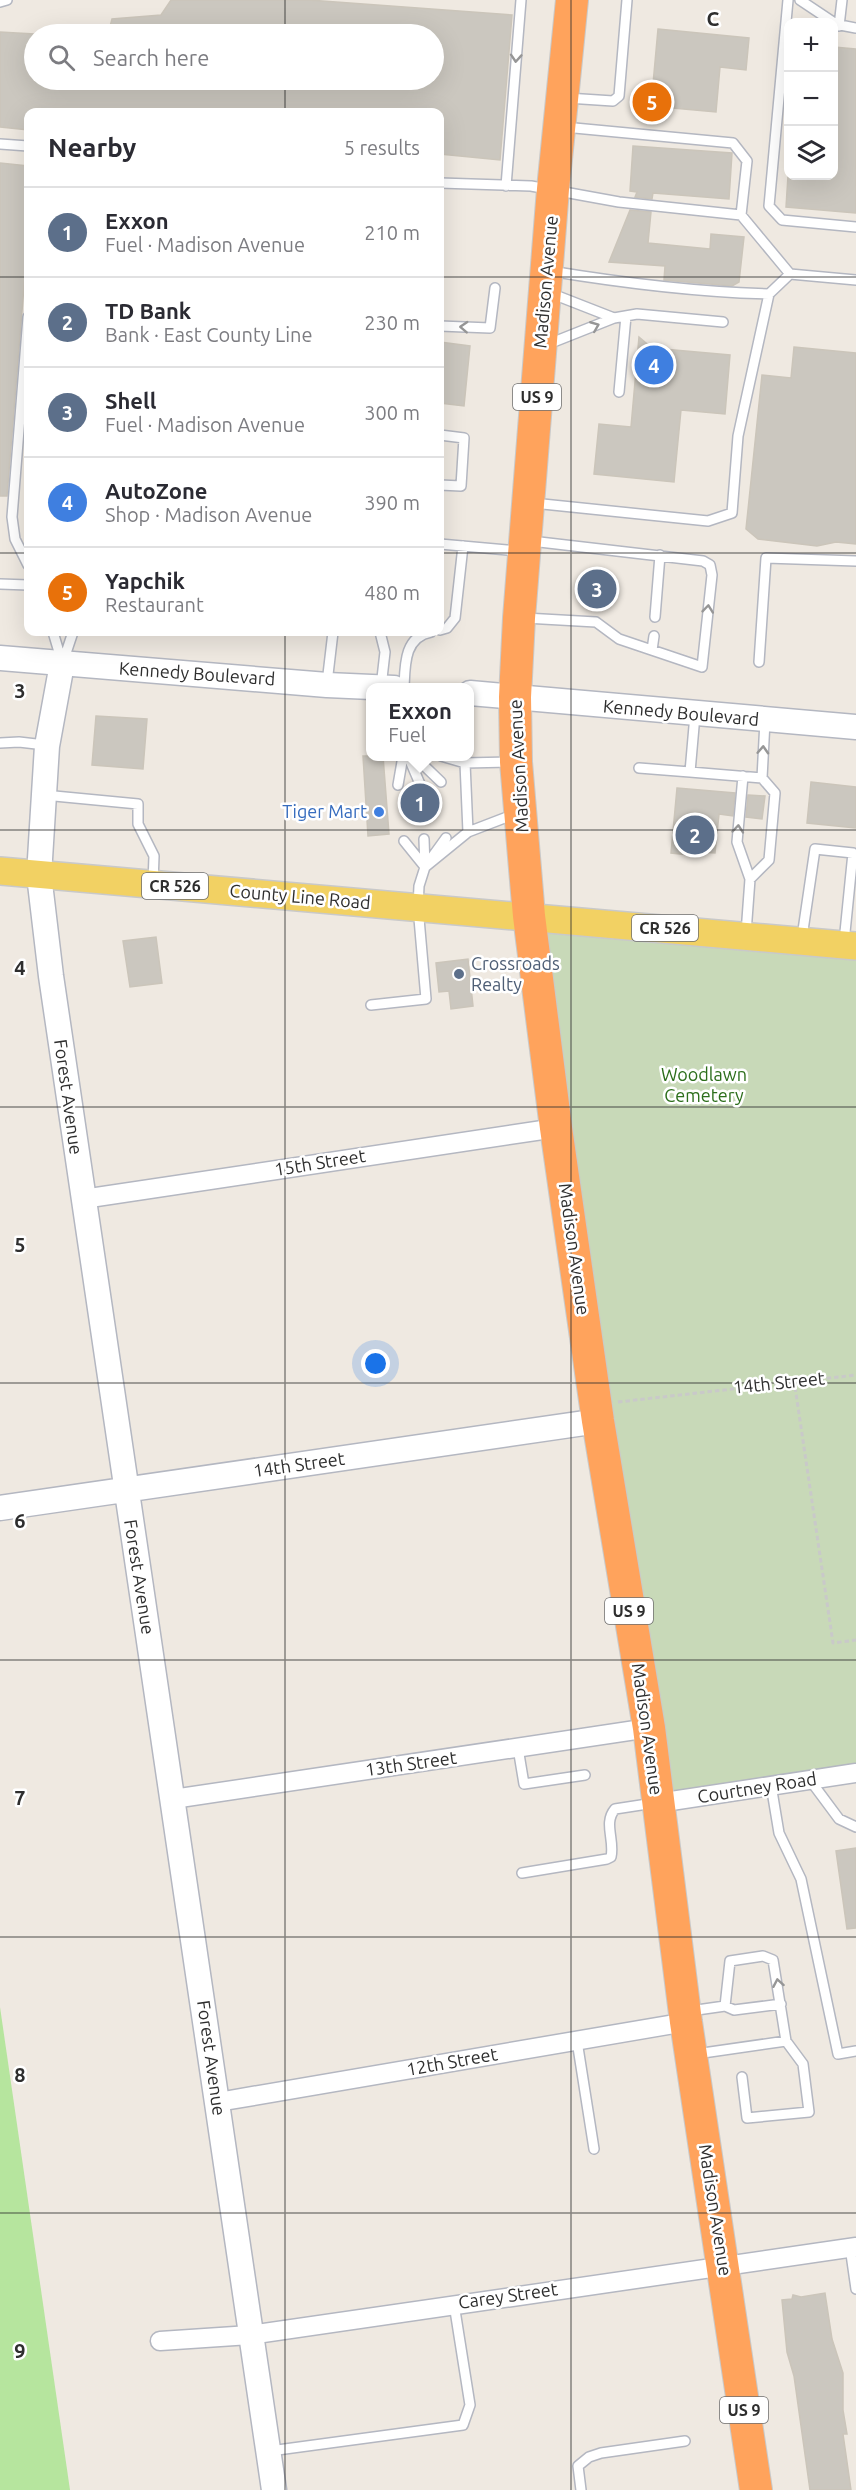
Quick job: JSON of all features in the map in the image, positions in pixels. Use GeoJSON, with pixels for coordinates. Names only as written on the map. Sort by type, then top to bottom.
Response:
{"type":"FeatureCollection","features":[{"type":"Feature","properties":{"kind":"highway","name":"Madison Avenue"},"geometry":{"type":"LineString","coordinates":[[572,0],[553,189],[519,618],[515,697],[516,762],[529,916],[556,1128],[597,1413],[649,1728],[685,2017],[756,2490]]}},
{"type":"Feature","properties":{"kind":"main road","name":"County Line Road"},"geometry":{"type":"LineString","coordinates":[[0,871],[529,916]]}},
{"type":"Feature","properties":{"kind":"main road","name":"CR 526"},"geometry":{"type":"LineString","coordinates":[[529,916],[850,945]]}},
{"type":"Feature","properties":{"kind":"street","name":"Kennedy Boulevard"},"geometry":{"type":"LineString","coordinates":[[0,658],[366,686]]}},
{"type":"Feature","properties":{"kind":"street","name":"Forest Avenue"},"geometry":{"type":"LineString","coordinates":[[62,664],[47,746],[39,875],[83,1199],[274,2490]]}},
{"type":"Feature","properties":{"kind":"street","name":"Kennedy Boulevard"},"geometry":{"type":"LineString","coordinates":[[474,693],[695,715],[856,727]]}},
{"type":"Feature","properties":{"kind":"street","name":"15th Street"},"geometry":{"type":"LineString","coordinates":[[83,1199],[556,1128]]}},
{"type":"Feature","properties":{"kind":"street","name":"14th Street"},"geometry":{"type":"LineString","coordinates":[[0,1508],[126,1490],[597,1413]]}},
{"type":"Feature","properties":{"kind":"street","name":"13th Street"},"geometry":{"type":"LineString","coordinates":[[172,1799],[649,1728]]}},
{"type":"Feature","properties":{"kind":"street","name":"Courtney Road"},"geometry":{"type":"LineString","coordinates":[[658,1803],[856,1773]]}},
{"type":"Feature","properties":{"kind":"street","name":"12th Street"},"geometry":{"type":"LineString","coordinates":[[218,2102],[577,2041],[685,2017]]}},
{"type":"Feature","properties":{"kind":"street","name":"Carey Street"},"geometry":{"type":"LineString","coordinates":[[160,2341],[250,2335],[723,2264],[853,2247]]}},
{"type":"Feature","properties":{"kind":"lane"},"geometry":{"type":"LineString","coordinates":[[0,2],[7,0]]}},
{"type":"Feature","properties":{"kind":"lane"},"geometry":{"type":"LineString","coordinates":[[506,186],[521,0]]}},
{"type":"Feature","properties":{"kind":"lane"},"geometry":{"type":"LineString","coordinates":[[561,112],[613,101],[619,96],[627,0]]}},
{"type":"Feature","properties":{"kind":"lane"},"geometry":{"type":"LineString","coordinates":[[788,0],[769,206],[782,220],[856,227]]}},
{"type":"Feature","properties":{"kind":"lane"},"geometry":{"type":"LineString","coordinates":[[800,0],[826,18]]}},
{"type":"Feature","properties":{"kind":"lane"},"geometry":{"type":"LineString","coordinates":[[837,18],[842,0]]}},
{"type":"Feature","properties":{"kind":"lane"},"geometry":{"type":"LineString","coordinates":[[838,25],[856,28]]}},
{"type":"Feature","properties":{"kind":"lane"},"geometry":{"type":"LineString","coordinates":[[561,112],[733,143],[747,161],[741,215]]}},
{"type":"Feature","properties":{"kind":"lane"},"geometry":{"type":"LineString","coordinates":[[0,144],[24,146]]}},
{"type":"Feature","properties":{"kind":"lane"},"geometry":{"type":"LineString","coordinates":[[444,183],[553,189],[619,202],[741,215],[790,274],[856,280]]}},
{"type":"Feature","properties":{"kind":"lane"},"geometry":{"type":"LineString","coordinates":[[528,503],[708,521],[732,513],[738,436],[769,294],[790,274]]}},
{"type":"Feature","properties":{"kind":"lane"},"geometry":{"type":"LineString","coordinates":[[546,281],[769,294]]}},
{"type":"Feature","properties":{"kind":"lane"},"geometry":{"type":"LineString","coordinates":[[546,281],[614,318]]}},
{"type":"Feature","properties":{"kind":"lane"},"geometry":{"type":"LineString","coordinates":[[444,326],[490,328],[495,288]]}},
{"type":"Feature","properties":{"kind":"lane"},"geometry":{"type":"LineString","coordinates":[[541,347],[614,318],[637,314],[723,322]]}},
{"type":"Feature","properties":{"kind":"lane"},"geometry":{"type":"LineString","coordinates":[[620,392],[626,316]]}},
{"type":"Feature","properties":{"kind":"lane"},"geometry":{"type":"LineString","coordinates":[[444,436],[464,438],[461,486],[444,484]]}},
{"type":"Feature","properties":{"kind":"lane"},"geometry":{"type":"LineString","coordinates":[[24,446],[12,517],[15,539],[24,557]]}},
{"type":"Feature","properties":{"kind":"lane"},"geometry":{"type":"LineString","coordinates":[[444,544],[525,546],[660,555],[703,561],[710,565],[712,575],[702,667],[619,639],[596,622],[519,618]]}},
{"type":"Feature","properties":{"kind":"lane"},"geometry":{"type":"LineString","coordinates":[[444,629],[455,618],[463,546]]}},
{"type":"Feature","properties":{"kind":"lane"},"geometry":{"type":"LineString","coordinates":[[655,617],[660,555]]}},
{"type":"Feature","properties":{"kind":"lane"},"geometry":{"type":"LineString","coordinates":[[759,662],[766,558],[856,561]]}},
{"type":"Feature","properties":{"kind":"lane"},"geometry":{"type":"LineString","coordinates":[[0,584],[24,585]]}},
{"type":"Feature","properties":{"kind":"lane"},"geometry":{"type":"LineString","coordinates":[[54,636],[62,664]]}},
{"type":"Feature","properties":{"kind":"lane"},"geometry":{"type":"LineString","coordinates":[[62,664],[72,636]]}},
{"type":"Feature","properties":{"kind":"lane"},"geometry":{"type":"LineString","coordinates":[[327,684],[333,636]]}},
{"type":"Feature","properties":{"kind":"lane"},"geometry":{"type":"LineString","coordinates":[[381,636],[386,652],[382,683]]}},
{"type":"Feature","properties":{"kind":"lane"},"geometry":{"type":"LineString","coordinates":[[404,683],[407,651],[418,636]]}},
{"type":"Feature","properties":{"kind":"lane"},"geometry":{"type":"LineString","coordinates":[[652,650],[654,636]]}},
{"type":"Feature","properties":{"kind":"lane"},"geometry":{"type":"LineString","coordinates":[[690,772],[695,715]]}},
{"type":"Feature","properties":{"kind":"lane"},"geometry":{"type":"LineString","coordinates":[[762,778],[765,721]]}},
{"type":"Feature","properties":{"kind":"lane"},"geometry":{"type":"LineString","coordinates":[[0,742],[47,746]]}},
{"type":"Feature","properties":{"kind":"lane"},"geometry":{"type":"LineString","coordinates":[[398,785],[402,761]]}},
{"type":"Feature","properties":{"kind":"lane"},"geometry":{"type":"LineString","coordinates":[[410,761],[420,784]]}},
{"type":"Feature","properties":{"kind":"lane"},"geometry":{"type":"LineString","coordinates":[[419,761],[441,782]]}},
{"type":"Feature","properties":{"kind":"lane"},"geometry":{"type":"LineString","coordinates":[[458,761],[465,763],[516,762]]}},
{"type":"Feature","properties":{"kind":"lane"},"geometry":{"type":"LineString","coordinates":[[465,763],[468,832]]}},
{"type":"Feature","properties":{"kind":"lane"},"geometry":{"type":"LineString","coordinates":[[639,768],[762,778],[775,793],[769,860],[750,879]]}},
{"type":"Feature","properties":{"kind":"lane"},"geometry":{"type":"LineString","coordinates":[[742,776],[736,842],[750,879],[746,935]]}},
{"type":"Feature","properties":{"kind":"lane"},"geometry":{"type":"LineString","coordinates":[[44,795],[138,804],[138,825],[154,855],[153,884]]}},
{"type":"Feature","properties":{"kind":"lane"},"geometry":{"type":"LineString","coordinates":[[425,867],[468,832],[520,812]]}},
{"type":"Feature","properties":{"kind":"lane"},"geometry":{"type":"LineString","coordinates":[[371,1005],[426,999],[418,907],[419,886],[425,867],[446,838]]}},
{"type":"Feature","properties":{"kind":"lane"},"geometry":{"type":"LineString","coordinates":[[424,839],[425,867]]}},
{"type":"Feature","properties":{"kind":"lane"},"geometry":{"type":"LineString","coordinates":[[404,841],[425,867]]}},
{"type":"Feature","properties":{"kind":"lane"},"geometry":{"type":"LineString","coordinates":[[801,940],[815,849],[854,853],[850,945]]}},
{"type":"Feature","properties":{"kind":"lane"},"geometry":{"type":"LineString","coordinates":[[518,1748],[524,1784],[585,1775]]}},
{"type":"Feature","properties":{"kind":"lane"},"geometry":{"type":"LineString","coordinates":[[810,1779],[838,1819],[856,1827]]}},
{"type":"Feature","properties":{"kind":"lane"},"geometry":{"type":"LineString","coordinates":[[771,1785],[779,1833],[801,1879],[838,2054],[856,2051]]}},
{"type":"Feature","properties":{"kind":"lane"},"geometry":{"type":"LineString","coordinates":[[522,1873],[607,1860],[613,1851],[609,1824],[610,1815],[615,1809],[658,1803]]}},
{"type":"Feature","properties":{"kind":"lane"},"geometry":{"type":"LineString","coordinates":[[725,2006],[730,1961],[763,1956],[773,1960],[786,2041],[803,2064],[808,2112],[747,2118],[742,2077]]}},
{"type":"Feature","properties":{"kind":"lane"},"geometry":{"type":"LineString","coordinates":[[685,2017],[725,2006],[734,2010],[781,2004]]}},
{"type":"Feature","properties":{"kind":"lane"},"geometry":{"type":"LineString","coordinates":[[577,2041],[594,2149]]}},
{"type":"Feature","properties":{"kind":"lane"},"geometry":{"type":"LineString","coordinates":[[691,2054],[786,2041]]}},
{"type":"Feature","properties":{"kind":"lane"},"geometry":{"type":"LineString","coordinates":[[853,2247],[856,2289]]}},
{"type":"Feature","properties":{"kind":"lane"},"geometry":{"type":"LineString","coordinates":[[268,2452],[463,2425],[470,2405],[454,2304]]}},
{"type":"Feature","properties":{"kind":"lane"},"geometry":{"type":"LineString","coordinates":[[581,2490],[578,2466],[590,2457],[601,2453],[685,2441]]}},
{"type":"Feature","properties":{"kind":"path","name":"14th Street"},"geometry":{"type":"LineString","coordinates":[[597,1413],[794,1380],[856,1375]]}},
{"type":"Feature","properties":{"kind":"path"},"geometry":{"type":"LineString","coordinates":[[794,1380],[833,1643],[856,1640]]}},
{"type":"Feature","properties":{"kind":"green space","name":"Woodlawn Cemetery"},"geometry":{"type":"Polygon","coordinates":[[[529,916],[856,946],[856,1773],[658,1803],[529,916]]]}},
{"type":"Feature","properties":{"kind":"green space"},"geometry":{"type":"Polygon","coordinates":[[[0,2007],[70,2490],[0,2490],[0,2007]]]}},
{"type":"Feature","properties":{"kind":"building"},"geometry":{"type":"Polygon","coordinates":[[[171,0],[309,0],[512,15],[500,160],[444,154],[444,108],[24,108],[24,130],[0,127],[0,32],[24,33],[24,90],[444,90],[444,24],[111,24],[112,19],[161,15],[171,0]]]}},
{"type":"Feature","properties":{"kind":"building"},"geometry":{"type":"Polygon","coordinates":[[[658,29],[749,38],[746,70],[720,67],[716,112],[651,106],[658,29]]]}},
{"type":"Feature","properties":{"kind":"building"},"geometry":{"type":"Polygon","coordinates":[[[838,47],[856,49],[856,213],[786,207],[788,180],[838,180],[838,47]]]}},
{"type":"Feature","properties":{"kind":"building"},"geometry":{"type":"Polygon","coordinates":[[[633,146],[732,153],[729,199],[653,193],[652,199],[635,197],[637,192],[630,191],[633,146]]]}},
{"type":"Feature","properties":{"kind":"building"},"geometry":{"type":"Polygon","coordinates":[[[0,163],[24,166],[24,286],[7,496],[0,496],[0,163]]]}},
{"type":"Feature","properties":{"kind":"building"},"geometry":{"type":"Polygon","coordinates":[[[630,210],[651,212],[648,243],[710,249],[711,234],[744,237],[739,282],[732,286],[664,280],[665,266],[609,262],[630,210]]]}},
{"type":"Feature","properties":{"kind":"building"},"geometry":{"type":"Polygon","coordinates":[[[639,337],[652,348],[730,355],[725,414],[681,410],[674,482],[594,474],[599,424],[631,427],[639,337]]]}},
{"type":"Feature","properties":{"kind":"building"},"geometry":{"type":"Polygon","coordinates":[[[444,343],[470,346],[464,406],[444,404],[444,343]]]}},
{"type":"Feature","properties":{"kind":"building"},"geometry":{"type":"Polygon","coordinates":[[[794,347],[856,353],[856,544],[836,542],[817,546],[758,539],[746,529],[762,375],[791,378],[794,347]]]}},
{"type":"Feature","properties":{"kind":"building"},"geometry":{"type":"Polygon","coordinates":[[[96,716],[147,719],[143,769],[92,765],[96,716]]]}},
{"type":"Feature","properties":{"kind":"building"},"geometry":{"type":"Polygon","coordinates":[[[363,756],[366,756],[366,761],[383,761],[389,834],[368,836],[363,756]]]}},
{"type":"Feature","properties":{"kind":"building"},"geometry":{"type":"Polygon","coordinates":[[[811,782],[856,787],[856,828],[807,823],[811,782]]]}},
{"type":"Feature","properties":{"kind":"building"},"geometry":{"type":"Polygon","coordinates":[[[677,788],[735,793],[733,816],[719,814],[715,853],[698,852],[698,856],[671,853],[677,788]]]}},
{"type":"Feature","properties":{"kind":"building"},"geometry":{"type":"Polygon","coordinates":[[[748,795],[765,796],[762,819],[746,817],[748,795]]]}},
{"type":"Feature","properties":{"kind":"building"},"geometry":{"type":"Polygon","coordinates":[[[156,937],[162,983],[130,987],[123,941],[156,937]]]}},
{"type":"Feature","properties":{"kind":"building"},"geometry":{"type":"Polygon","coordinates":[[[468,959],[473,1006],[451,1009],[449,991],[439,992],[436,963],[468,959]]]}},
{"type":"Feature","properties":{"kind":"building"},"geometry":{"type":"Polygon","coordinates":[[[856,1848],[856,1928],[847,1929],[836,1851],[856,1848]]]}},
{"type":"Feature","properties":{"kind":"building"},"geometry":{"type":"Polygon","coordinates":[[[825,2293],[832,2339],[843,2373],[843,2410],[847,2434],[843,2434],[851,2490],[810,2490],[794,2376],[787,2352],[782,2300],[792,2299],[793,2295],[801,2297],[825,2293]]]}},
{"type":"Feature","properties":{"kind":"place","name":"Yapchik"},"geometry":{"type":"Point","coordinates":[652,102]}},
{"type":"Feature","properties":{"kind":"place","name":"AutoZone"},"geometry":{"type":"Point","coordinates":[654,365]}},
{"type":"Feature","properties":{"kind":"place","name":"Shell"},"geometry":{"type":"Point","coordinates":[597,589]}},
{"type":"Feature","properties":{"kind":"place","name":"Exxon"},"geometry":{"type":"Point","coordinates":[420,803]}},
{"type":"Feature","properties":{"kind":"place","name":"Tiger Mart"},"geometry":{"type":"Point","coordinates":[379,812]}},
{"type":"Feature","properties":{"kind":"place","name":"TD Bank"},"geometry":{"type":"Point","coordinates":[695,835]}},
{"type":"Feature","properties":{"kind":"place","name":"Crossroads Realty"},"geometry":{"type":"Point","coordinates":[459,974]}}]}
